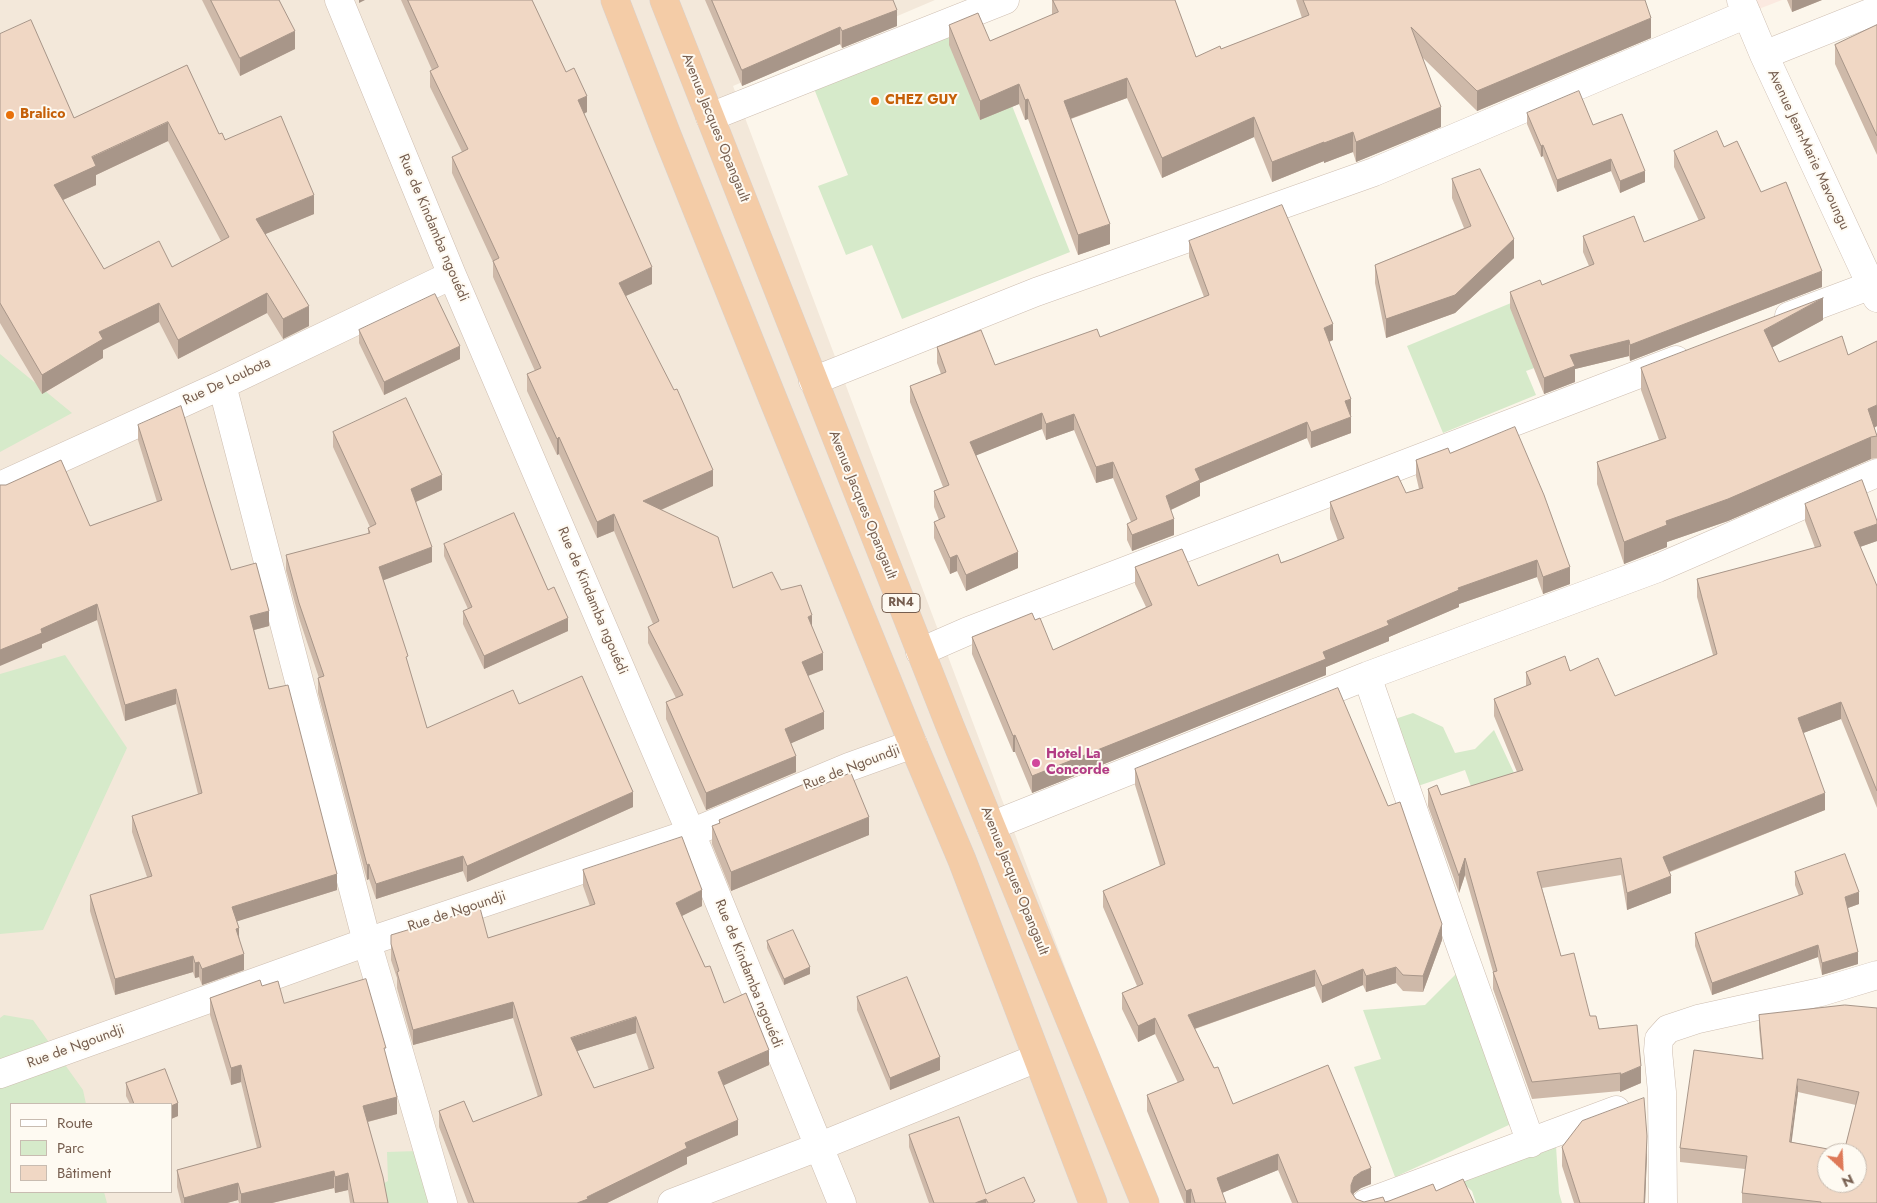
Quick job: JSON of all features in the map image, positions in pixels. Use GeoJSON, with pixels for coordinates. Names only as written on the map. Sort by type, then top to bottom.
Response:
{"type":"FeatureCollection","features":[{"type":"Feature","properties":{"kind":"highway"},"geometry":{"type":"LineString","coordinates":[[616,0],[667,135],[912,744],[962,860],[1093,1203]]}},
{"type":"Feature","properties":{"kind":"highway","name":"Avenue Jacques Opangault"},"geometry":{"type":"LineString","coordinates":[[664,0],[920,652],[1145,1203]]}},
{"type":"Feature","properties":{"kind":"street","name":"Rue de Kindamba ngouédi"},"geometry":{"type":"LineString","coordinates":[[339,0],[452,275],[691,833],[842,1203]]}},
{"type":"Feature","properties":{"kind":"street"},"geometry":{"type":"LineString","coordinates":[[710,117],[1005,0]]}},
{"type":"Feature","properties":{"kind":"street"},"geometry":{"type":"LineString","coordinates":[[813,381],[1036,292],[1374,172],[1744,7]]}},
{"type":"Feature","properties":{"kind":"street","name":"Avenue Jean-Marie Mavoungu"},"geometry":{"type":"LineString","coordinates":[[1744,7],[1764,55],[1875,289]]}},
{"type":"Feature","properties":{"kind":"street"},"geometry":{"type":"LineString","coordinates":[[1764,55],[1877,10]]}},
{"type":"Feature","properties":{"kind":"street","name":"Rue De Loubota"},"geometry":{"type":"LineString","coordinates":[[0,486],[222,385],[452,275]]}},
{"type":"Feature","properties":{"kind":"street"},"geometry":{"type":"LineString","coordinates":[[1769,324],[1875,289]]}},
{"type":"Feature","properties":{"kind":"street"},"geometry":{"type":"LineString","coordinates":[[920,652],[977,628],[1695,353]]}},
{"type":"Feature","properties":{"kind":"street"},"geometry":{"type":"LineString","coordinates":[[222,385],[367,942],[443,1203]]}},
{"type":"Feature","properties":{"kind":"street"},"geometry":{"type":"LineString","coordinates":[[991,826],[1367,676],[1658,568],[1877,473]]}},
{"type":"Feature","properties":{"kind":"street"},"geometry":{"type":"LineString","coordinates":[[1367,676],[1531,1143]]}},
{"type":"Feature","properties":{"kind":"street","name":"Rue de Ngoundji"},"geometry":{"type":"LineString","coordinates":[[0,1074],[367,942],[691,833],[849,767],[912,744]]}},
{"type":"Feature","properties":{"kind":"street"},"geometry":{"type":"LineString","coordinates":[[1663,1203],[1662,1092],[1658,1051],[1660,1039],[1668,1030],[1698,1019],[1821,992],[1877,975]]}},
{"type":"Feature","properties":{"kind":"street"},"geometry":{"type":"LineString","coordinates":[[672,1203],[818,1147],[1037,1058]]}},
{"type":"Feature","properties":{"kind":"street"},"geometry":{"type":"LineString","coordinates":[[1366,1203],[1531,1143],[1662,1092]]}},
{"type":"Feature","properties":{"kind":"shaded area"},"geometry":{"type":"Polygon","coordinates":[[[0,0],[935,0],[733,86],[1154,1203],[0,1203],[0,0]]]}},
{"type":"Feature","properties":{"kind":"shaded area"},"geometry":{"type":"Polygon","coordinates":[[[1731,0],[1782,0],[1738,17],[1731,0]]]}},
{"type":"Feature","properties":{"kind":"green space"},"geometry":{"type":"Polygon","coordinates":[[[978,20],[1070,252],[902,319],[872,245],[846,255],[818,186],[848,175],[813,86],[978,20]]]}},
{"type":"Feature","properties":{"kind":"green space"},"geometry":{"type":"Polygon","coordinates":[[[1511,303],[1537,367],[1526,371],[1536,395],[1443,433],[1407,346],[1511,303]]]}},
{"type":"Feature","properties":{"kind":"green space"},"geometry":{"type":"Polygon","coordinates":[[[0,354],[72,413],[0,452],[0,354]]]}},
{"type":"Feature","properties":{"kind":"green space"},"geometry":{"type":"Polygon","coordinates":[[[65,655],[127,748],[43,930],[0,934],[0,674],[65,655]]]}},
{"type":"Feature","properties":{"kind":"green space"},"geometry":{"type":"Polygon","coordinates":[[[1413,713],[1443,727],[1455,753],[1475,749],[1494,730],[1515,775],[1473,792],[1465,770],[1415,787],[1389,721],[1413,713]]]}},
{"type":"Feature","properties":{"kind":"green space"},"geometry":{"type":"Polygon","coordinates":[[[1457,973],[1511,1124],[1395,1177],[1354,1067],[1381,1059],[1363,1010],[1425,1005],[1457,973]]]}},
{"type":"Feature","properties":{"kind":"green space"},"geometry":{"type":"Polygon","coordinates":[[[4,1015],[33,1020],[83,1090],[86,1103],[10,1103],[10,1193],[104,1193],[107,1203],[0,1203],[0,1018],[4,1015]]]}},
{"type":"Feature","properties":{"kind":"green space"},"geometry":{"type":"Polygon","coordinates":[[[1556,1146],[1559,1193],[1562,1203],[1476,1203],[1472,1191],[1456,1177],[1556,1146]]]}},
{"type":"Feature","properties":{"kind":"green space"},"geometry":{"type":"Polygon","coordinates":[[[417,1151],[435,1203],[376,1203],[374,1189],[388,1181],[387,1152],[417,1151]]]}},
{"type":"Feature","properties":{"kind":"building"},"geometry":{"type":"Polygon","coordinates":[[[211,0],[279,0],[295,31],[240,58],[211,0]]]}},
{"type":"Feature","properties":{"kind":"building"},"geometry":{"type":"Polygon","coordinates":[[[408,0],[532,0],[566,72],[574,68],[587,96],[578,100],[652,267],[619,283],[674,390],[677,389],[713,470],[643,501],[718,537],[733,588],[772,572],[781,590],[801,585],[812,615],[808,617],[823,653],[802,662],[824,712],[785,729],[796,756],[706,793],[666,702],[683,695],[648,627],[659,621],[614,514],[597,522],[559,437],[557,439],[527,374],[541,368],[493,261],[499,258],[452,157],[468,149],[430,71],[438,67],[408,0]]]}},
{"type":"Feature","properties":{"kind":"building"},"geometry":{"type":"Polygon","coordinates":[[[712,0],[893,0],[897,10],[842,31],[840,27],[742,70],[712,0]]]}},
{"type":"Feature","properties":{"kind":"building"},"geometry":{"type":"Polygon","coordinates":[[[1053,0],[1175,0],[1196,57],[1220,46],[1221,49],[1309,15],[1303,0],[1645,0],[1651,18],[1477,91],[1411,27],[1441,107],[1356,142],[1353,132],[1272,162],[1254,117],[1162,158],[1127,78],[1064,101],[1110,224],[1078,235],[1028,99],[1025,100],[1019,84],[980,101],[949,25],[978,13],[990,41],[1058,12],[1053,0]]]}},
{"type":"Feature","properties":{"kind":"building"},"geometry":{"type":"Polygon","coordinates":[[[31,20],[74,118],[187,65],[219,134],[222,133],[225,140],[281,116],[314,195],[256,219],[309,306],[283,319],[267,293],[178,340],[159,303],[99,332],[103,339],[42,375],[0,303],[0,34],[31,20]],[[168,122],[92,157],[96,166],[54,185],[104,269],[159,241],[172,267],[229,237],[168,122]]]}},
{"type":"Feature","properties":{"kind":"building"},"geometry":{"type":"Polygon","coordinates":[[[1877,25],[1877,136],[1835,45],[1877,25]]]}},
{"type":"Feature","properties":{"kind":"building"},"geometry":{"type":"Polygon","coordinates":[[[1579,91],[1593,125],[1622,114],[1645,171],[1620,181],[1611,159],[1557,180],[1543,145],[1541,146],[1527,113],[1579,91]]]}},
{"type":"Feature","properties":{"kind":"building"},"geometry":{"type":"Polygon","coordinates":[[[1717,131],[1724,147],[1737,141],[1761,192],[1786,182],[1822,271],[1630,345],[1629,340],[1570,355],[1575,366],[1544,378],[1510,292],[1540,280],[1542,285],[1594,264],[1583,236],[1634,216],[1644,242],[1705,218],[1674,151],[1717,131]]]}},
{"type":"Feature","properties":{"kind":"building"},"geometry":{"type":"Polygon","coordinates":[[[1480,169],[1514,239],[1455,295],[1386,319],[1375,265],[1471,226],[1452,179],[1480,169]]]}},
{"type":"Feature","properties":{"kind":"building"},"geometry":{"type":"Polygon","coordinates":[[[1282,205],[1333,324],[1324,328],[1351,399],[1345,401],[1351,417],[1311,432],[1307,422],[1195,469],[1200,480],[1166,496],[1174,519],[1132,535],[1127,524],[1137,519],[1113,462],[1096,467],[1074,414],[1046,424],[1042,413],[970,442],[1018,552],[966,575],[957,555],[950,558],[934,522],[945,517],[934,491],[949,485],[910,386],[946,372],[937,347],[981,330],[995,365],[1097,329],[1100,337],[1209,295],[1189,241],[1282,205]]]}},
{"type":"Feature","properties":{"kind":"building"},"geometry":{"type":"Polygon","coordinates":[[[435,294],[460,346],[384,382],[359,330],[435,294]]]}},
{"type":"Feature","properties":{"kind":"building"},"geometry":{"type":"Polygon","coordinates":[[[1823,298],[1764,330],[1779,362],[1842,336],[1848,355],[1877,341],[1877,405],[1868,409],[1877,436],[1728,499],[1666,521],[1667,525],[1624,542],[1597,462],[1666,438],[1641,368],[1823,298]]]}},
{"type":"Feature","properties":{"kind":"building"},"geometry":{"type":"Polygon","coordinates":[[[406,398],[442,475],[411,489],[432,547],[379,567],[408,656],[406,657],[427,728],[513,690],[519,704],[582,676],[633,792],[467,866],[463,856],[376,884],[369,864],[367,865],[318,678],[324,676],[299,603],[286,555],[370,533],[368,528],[376,524],[333,432],[406,398]]]}},
{"type":"Feature","properties":{"kind":"building"},"geometry":{"type":"Polygon","coordinates":[[[181,406],[231,570],[256,563],[269,611],[250,616],[269,689],[288,685],[337,874],[232,907],[239,928],[236,929],[244,954],[202,969],[199,962],[195,963],[193,956],[115,979],[90,895],[152,876],[132,816],[202,793],[176,689],[125,705],[97,604],[41,629],[42,633],[0,650],[0,485],[6,485],[61,460],[90,526],[162,500],[138,425],[181,406]]]}},
{"type":"Feature","properties":{"kind":"building"},"geometry":{"type":"Polygon","coordinates":[[[1515,427],[1544,495],[1570,567],[1543,577],[1537,560],[1458,588],[1459,590],[1387,621],[1389,625],[1323,652],[1326,659],[1032,776],[1015,735],[1013,736],[972,637],[1032,613],[1035,620],[1040,618],[1053,650],[1152,605],[1135,567],[1182,549],[1198,586],[1278,554],[1281,563],[1292,559],[1344,538],[1330,502],[1398,476],[1406,493],[1423,488],[1416,460],[1448,448],[1450,453],[1515,427]]]}},
{"type":"Feature","properties":{"kind":"building"},"geometry":{"type":"Polygon","coordinates":[[[1862,480],[1877,521],[1877,524],[1854,532],[1877,586],[1877,791],[1841,702],[1798,718],[1825,793],[1663,857],[1671,876],[1627,893],[1621,858],[1537,872],[1561,956],[1574,953],[1590,1016],[1596,1016],[1599,1029],[1637,1025],[1641,1066],[1620,1075],[1621,1073],[1532,1082],[1493,972],[1497,971],[1465,858],[1459,876],[1428,789],[1437,785],[1441,795],[1523,770],[1494,699],[1531,684],[1526,672],[1565,656],[1570,671],[1598,658],[1615,696],[1717,654],[1697,579],[1821,546],[1805,504],[1862,480]]]}},
{"type":"Feature","properties":{"kind":"building"},"geometry":{"type":"Polygon","coordinates":[[[514,513],[548,590],[554,587],[568,618],[484,656],[463,611],[472,607],[444,544],[514,513]]]}},
{"type":"Feature","properties":{"kind":"building"},"geometry":{"type":"Polygon","coordinates":[[[1338,688],[1388,806],[1400,802],[1442,924],[1423,976],[1403,975],[1396,967],[1366,976],[1363,969],[1322,986],[1315,970],[1188,1015],[1214,1068],[1218,1067],[1233,1104],[1328,1065],[1371,1168],[1354,1177],[1351,1192],[1356,1199],[1364,1202],[1383,1197],[1385,1202],[1433,1184],[1436,1191],[1463,1179],[1474,1203],[1298,1203],[1278,1154],[1217,1178],[1226,1203],[1195,1203],[1191,1189],[1186,1191],[1147,1095],[1184,1080],[1155,1018],[1138,1026],[1122,993],[1143,984],[1103,891],[1165,864],[1135,769],[1338,688]]]}},
{"type":"Feature","properties":{"kind":"building"},"geometry":{"type":"Polygon","coordinates":[[[851,773],[869,817],[731,872],[712,826],[720,823],[719,820],[809,782],[812,789],[851,773]]]}},
{"type":"Feature","properties":{"kind":"building"},"geometry":{"type":"Polygon","coordinates":[[[682,837],[702,890],[676,903],[705,967],[710,966],[724,1003],[746,993],[769,1050],[718,1072],[738,1120],[685,1143],[687,1148],[577,1203],[474,1203],[439,1111],[464,1101],[473,1122],[542,1095],[513,1002],[413,1030],[397,972],[399,971],[391,944],[391,935],[480,908],[488,938],[595,904],[583,870],[682,837]],[[636,1017],[571,1038],[594,1088],[654,1068],[636,1017]]]}},
{"type":"Feature","properties":{"kind":"building"},"geometry":{"type":"Polygon","coordinates":[[[1845,854],[1859,892],[1845,897],[1858,952],[1822,963],[1818,945],[1712,983],[1695,933],[1803,894],[1795,872],[1845,854]]]}},
{"type":"Feature","properties":{"kind":"building"},"geometry":{"type":"Polygon","coordinates":[[[793,930],[810,967],[784,979],[767,941],[793,930]]]}},
{"type":"Feature","properties":{"kind":"building"},"geometry":{"type":"Polygon","coordinates":[[[907,977],[940,1057],[890,1078],[857,997],[907,977]]]}},
{"type":"Feature","properties":{"kind":"building"},"geometry":{"type":"Polygon","coordinates":[[[366,979],[386,1048],[384,1048],[397,1097],[363,1106],[383,1177],[388,1203],[354,1203],[348,1173],[335,1177],[334,1171],[241,1194],[238,1183],[184,1198],[177,1170],[261,1147],[241,1065],[231,1068],[210,998],[260,980],[262,986],[278,981],[284,1003],[366,979]]]}},
{"type":"Feature","properties":{"kind":"building"},"geometry":{"type":"Polygon","coordinates":[[[1845,1005],[1877,1008],[1877,1203],[1821,1203],[1742,1193],[1747,1156],[1680,1148],[1694,1050],[1763,1059],[1759,1015],[1845,1005]],[[1798,1079],[1790,1142],[1817,1147],[1817,1193],[1867,1193],[1867,1143],[1846,1143],[1859,1092],[1798,1079]]]}},
{"type":"Feature","properties":{"kind":"building"},"geometry":{"type":"Polygon","coordinates":[[[165,1069],[178,1103],[172,1106],[172,1103],[134,1103],[126,1083],[165,1069]]]}},
{"type":"Feature","properties":{"kind":"building"},"geometry":{"type":"Polygon","coordinates":[[[1644,1098],[1647,1136],[1644,1203],[1580,1203],[1562,1147],[1582,1121],[1644,1098]]]}},
{"type":"Feature","properties":{"kind":"building"},"geometry":{"type":"Polygon","coordinates":[[[959,1117],[986,1194],[1024,1177],[1035,1201],[1032,1203],[988,1203],[986,1199],[975,1203],[934,1203],[909,1135],[959,1117]]]}},
{"type":"Feature","properties":{"kind":"place","name":"CHEZ GUY"},"geometry":{"type":"Point","coordinates":[875,101]}},
{"type":"Feature","properties":{"kind":"place","name":"Bralico"},"geometry":{"type":"Point","coordinates":[10,115]}},
{"type":"Feature","properties":{"kind":"place","name":"Hotel La Concorde"},"geometry":{"type":"Point","coordinates":[1036,763]}}]}
